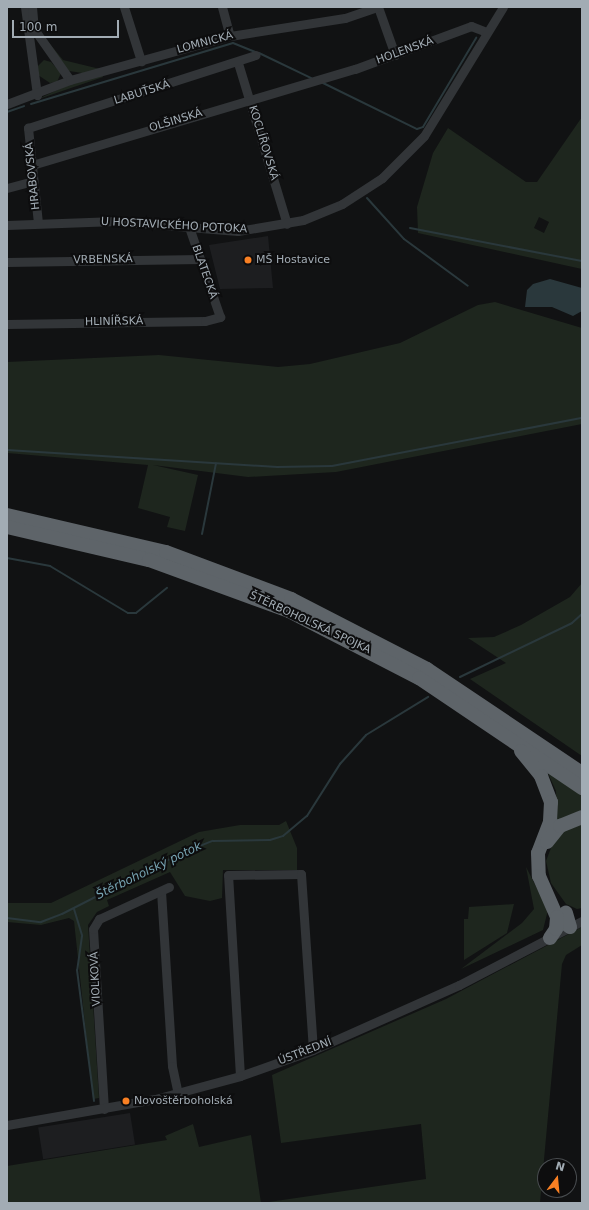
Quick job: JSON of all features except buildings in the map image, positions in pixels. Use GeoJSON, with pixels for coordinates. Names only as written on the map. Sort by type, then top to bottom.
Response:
{"type":"FeatureCollection","features":[{"type":"Feature","properties":{"kind":"highway","name":"ŠTĚRBOHOLSKÁ SPOJKA"},"geometry":{"type":"LineString","coordinates":[[7,515],[166,552],[298,602],[427,669],[578,769]]}},
{"type":"Feature","properties":{"kind":"highway","name":"ŠTĚRBOHOLSKÁ SPOJKA"},"geometry":{"type":"LineString","coordinates":[[7,527],[134,556],[255,597],[379,655],[501,731],[582,788]]}},
{"type":"Feature","properties":{"kind":"highway"},"geometry":{"type":"LineString","coordinates":[[501,731],[537,770],[548,791],[551,817],[537,864],[562,915],[578,923]]}},
{"type":"Feature","properties":{"kind":"highway"},"geometry":{"type":"LineString","coordinates":[[550,938],[562,915],[545,878],[543,854],[556,830],[582,817]]}},
{"type":"Feature","properties":{"kind":"street"},"geometry":{"type":"LineString","coordinates":[[25,7],[37,94]]}},
{"type":"Feature","properties":{"kind":"street"},"geometry":{"type":"LineString","coordinates":[[32,7],[34,29],[70,80]]}},
{"type":"Feature","properties":{"kind":"street"},"geometry":{"type":"LineString","coordinates":[[124,7],[141,61]]}},
{"type":"Feature","properties":{"kind":"street"},"geometry":{"type":"LineString","coordinates":[[222,7],[230,36]]}},
{"type":"Feature","properties":{"kind":"street","name":"LOMNICKÁ"},"geometry":{"type":"LineString","coordinates":[[7,104],[37,94],[70,80],[230,36],[345,18],[377,7],[395,55]]}},
{"type":"Feature","properties":{"kind":"street","name":"U HOSTAVICKÉHO POTOKA"},"geometry":{"type":"LineString","coordinates":[[7,225],[116,221],[238,231],[287,224],[342,204],[400,163],[424,136],[502,7]]}},
{"type":"Feature","properties":{"kind":"street","name":"HOLENSKÁ"},"geometry":{"type":"LineString","coordinates":[[321,77],[395,55],[471,26],[488,32]]}},
{"type":"Feature","properties":{"kind":"street","name":"LABUŤSKÁ"},"geometry":{"type":"LineString","coordinates":[[28,128],[238,63],[256,55]]}},
{"type":"Feature","properties":{"kind":"street","name":"KOCLÍŘOVSKÁ"},"geometry":{"type":"LineString","coordinates":[[238,63],[287,224]]}},
{"type":"Feature","properties":{"kind":"street","name":"OLŠINSKÁ"},"geometry":{"type":"LineString","coordinates":[[32,165],[321,77]]}},
{"type":"Feature","properties":{"kind":"street","name":"HRABOVSKÁ"},"geometry":{"type":"LineString","coordinates":[[28,128],[38,223]]}},
{"type":"Feature","properties":{"kind":"street"},"geometry":{"type":"LineString","coordinates":[[7,188],[33,181]]}},
{"type":"Feature","properties":{"kind":"street","name":"BLATECKÁ"},"geometry":{"type":"LineString","coordinates":[[189,227],[220,317]]}},
{"type":"Feature","properties":{"kind":"street","name":"VRBENSKÁ"},"geometry":{"type":"LineString","coordinates":[[7,262],[200,259]]}},
{"type":"Feature","properties":{"kind":"street","name":"HLINÍŘSKÁ"},"geometry":{"type":"LineString","coordinates":[[7,324],[205,321],[220,317]]}},
{"type":"Feature","properties":{"kind":"street"},"geometry":{"type":"LineString","coordinates":[[240,1076],[228,875],[301,874],[313,1050]]}},
{"type":"Feature","properties":{"kind":"street","name":"VIOLKOVÁ"},"geometry":{"type":"LineString","coordinates":[[104,1110],[93,929],[99,919],[165,889],[172,1066],[178,1094]]}},
{"type":"Feature","properties":{"kind":"street","name":"ÚSTŘEDNÍ"},"geometry":{"type":"LineString","coordinates":[[7,1125],[104,1110],[178,1094],[240,1076],[313,1050],[459,985],[578,923]]}},
{"type":"Feature","properties":{"kind":"shaded area"},"geometry":{"type":"Polygon","coordinates":[[[37,28],[63,60],[100,69],[89,74],[69,71],[61,65],[37,28]]]}},
{"type":"Feature","properties":{"kind":"shaded area"},"geometry":{"type":"Polygon","coordinates":[[[44,60],[51,62],[61,73],[57,82],[50,83],[38,75],[36,68],[44,60]]]}},
{"type":"Feature","properties":{"kind":"shaded area"},"geometry":{"type":"Polygon","coordinates":[[[102,74],[103,77],[36,100],[72,83],[102,74]]]}},
{"type":"Feature","properties":{"kind":"shaded area"},"geometry":{"type":"Polygon","coordinates":[[[582,117],[582,269],[418,233],[417,207],[433,153],[448,128],[526,182],[537,182],[582,117]],[[539,217],[534,228],[544,233],[549,222],[539,217]]]}},
{"type":"Feature","properties":{"kind":"shaded area"},"geometry":{"type":"Polygon","coordinates":[[[268,236],[273,288],[220,289],[209,245],[268,236]]]}},
{"type":"Feature","properties":{"kind":"shaded area"},"geometry":{"type":"Polygon","coordinates":[[[550,279],[582,288],[582,311],[573,316],[552,307],[525,307],[527,290],[533,284],[550,279]]]}},
{"type":"Feature","properties":{"kind":"shaded area"},"geometry":{"type":"Polygon","coordinates":[[[495,302],[582,328],[582,424],[336,472],[248,477],[153,465],[198,475],[185,531],[167,527],[170,517],[138,508],[148,465],[7,453],[7,362],[159,355],[278,367],[310,364],[400,343],[478,305],[495,302]]]}},
{"type":"Feature","properties":{"kind":"shaded area"},"geometry":{"type":"Polygon","coordinates":[[[582,583],[582,756],[470,679],[506,663],[468,638],[494,637],[521,625],[570,597],[582,583]]]}},
{"type":"Feature","properties":{"kind":"shaded area"},"geometry":{"type":"Polygon","coordinates":[[[547,771],[582,796],[582,810],[557,820],[556,791],[547,771]]]}},
{"type":"Feature","properties":{"kind":"shaded area"},"geometry":{"type":"Polygon","coordinates":[[[286,821],[297,848],[297,870],[223,870],[222,898],[210,901],[185,896],[170,872],[107,900],[109,906],[97,912],[88,925],[99,1098],[93,1099],[74,921],[69,918],[41,925],[7,922],[7,903],[51,903],[199,832],[240,825],[279,825],[286,821]]]}},
{"type":"Feature","properties":{"kind":"shaded area"},"geometry":{"type":"Polygon","coordinates":[[[582,821],[582,908],[577,909],[566,904],[551,883],[546,861],[556,835],[582,821]]]}},
{"type":"Feature","properties":{"kind":"shaded area"},"geometry":{"type":"Polygon","coordinates":[[[526,867],[548,910],[543,930],[461,969],[522,923],[534,909],[526,867]]]}},
{"type":"Feature","properties":{"kind":"shaded area"},"geometry":{"type":"Polygon","coordinates":[[[514,904],[507,933],[464,960],[464,919],[468,919],[469,907],[514,904]]]}},
{"type":"Feature","properties":{"kind":"shaded area"},"geometry":{"type":"Polygon","coordinates":[[[582,927],[582,945],[566,955],[562,964],[544,1158],[537,1158],[537,1198],[540,1198],[540,1203],[262,1203],[426,1179],[421,1124],[281,1143],[272,1075],[446,999],[582,927]]]}},
{"type":"Feature","properties":{"kind":"shaded area"},"geometry":{"type":"Polygon","coordinates":[[[130,1113],[135,1145],[43,1159],[38,1128],[130,1113]]]}},
{"type":"Feature","properties":{"kind":"shaded area"},"geometry":{"type":"Polygon","coordinates":[[[193,1124],[199,1147],[251,1135],[261,1203],[7,1203],[7,1166],[167,1140],[165,1136],[193,1124]]]}},
{"type":"Feature","properties":{"kind":"waterway"},"geometry":{"type":"LineString","coordinates":[[321,82],[417,129],[423,127],[476,38]]}},
{"type":"Feature","properties":{"kind":"waterway"},"geometry":{"type":"LineString","coordinates":[[31,104],[233,43],[255,52]]}},
{"type":"Feature","properties":{"kind":"waterway"},"geometry":{"type":"LineString","coordinates":[[259,53],[311,78]]}},
{"type":"Feature","properties":{"kind":"waterway"},"geometry":{"type":"LineString","coordinates":[[7,112],[24,106]]}},
{"type":"Feature","properties":{"kind":"waterway"},"geometry":{"type":"LineString","coordinates":[[367,198],[404,239],[468,286]]}},
{"type":"Feature","properties":{"kind":"waterway"},"geometry":{"type":"LineString","coordinates":[[410,228],[582,261]]}},
{"type":"Feature","properties":{"kind":"waterway"},"geometry":{"type":"LineString","coordinates":[[7,450],[277,467],[332,466],[582,418]]}},
{"type":"Feature","properties":{"kind":"waterway"},"geometry":{"type":"LineString","coordinates":[[202,534],[216,463]]}},
{"type":"Feature","properties":{"kind":"waterway"},"geometry":{"type":"LineString","coordinates":[[7,558],[50,566],[128,613],[136,613],[167,588]]}},
{"type":"Feature","properties":{"kind":"waterway","name":"Štěrboholský potok"},"geometry":{"type":"LineString","coordinates":[[460,677],[572,623],[582,614]]}},
{"type":"Feature","properties":{"kind":"waterway","name":"Štěrboholský potok"},"geometry":{"type":"LineString","coordinates":[[7,918],[41,922],[62,914],[180,854],[213,841],[270,840],[283,836],[307,816],[340,764],[366,735],[428,697]]}},
{"type":"Feature","properties":{"kind":"waterway"},"geometry":{"type":"LineString","coordinates":[[74,909],[82,936],[77,970],[94,1101]]}},
{"type":"Feature","properties":{"kind":"place","name":"MŠ Hostavice"},"geometry":{"type":"Point","coordinates":[248,260]}},
{"type":"Feature","properties":{"kind":"place","name":"Novoštěrboholská"},"geometry":{"type":"Point","coordinates":[126,1101]}}]}
